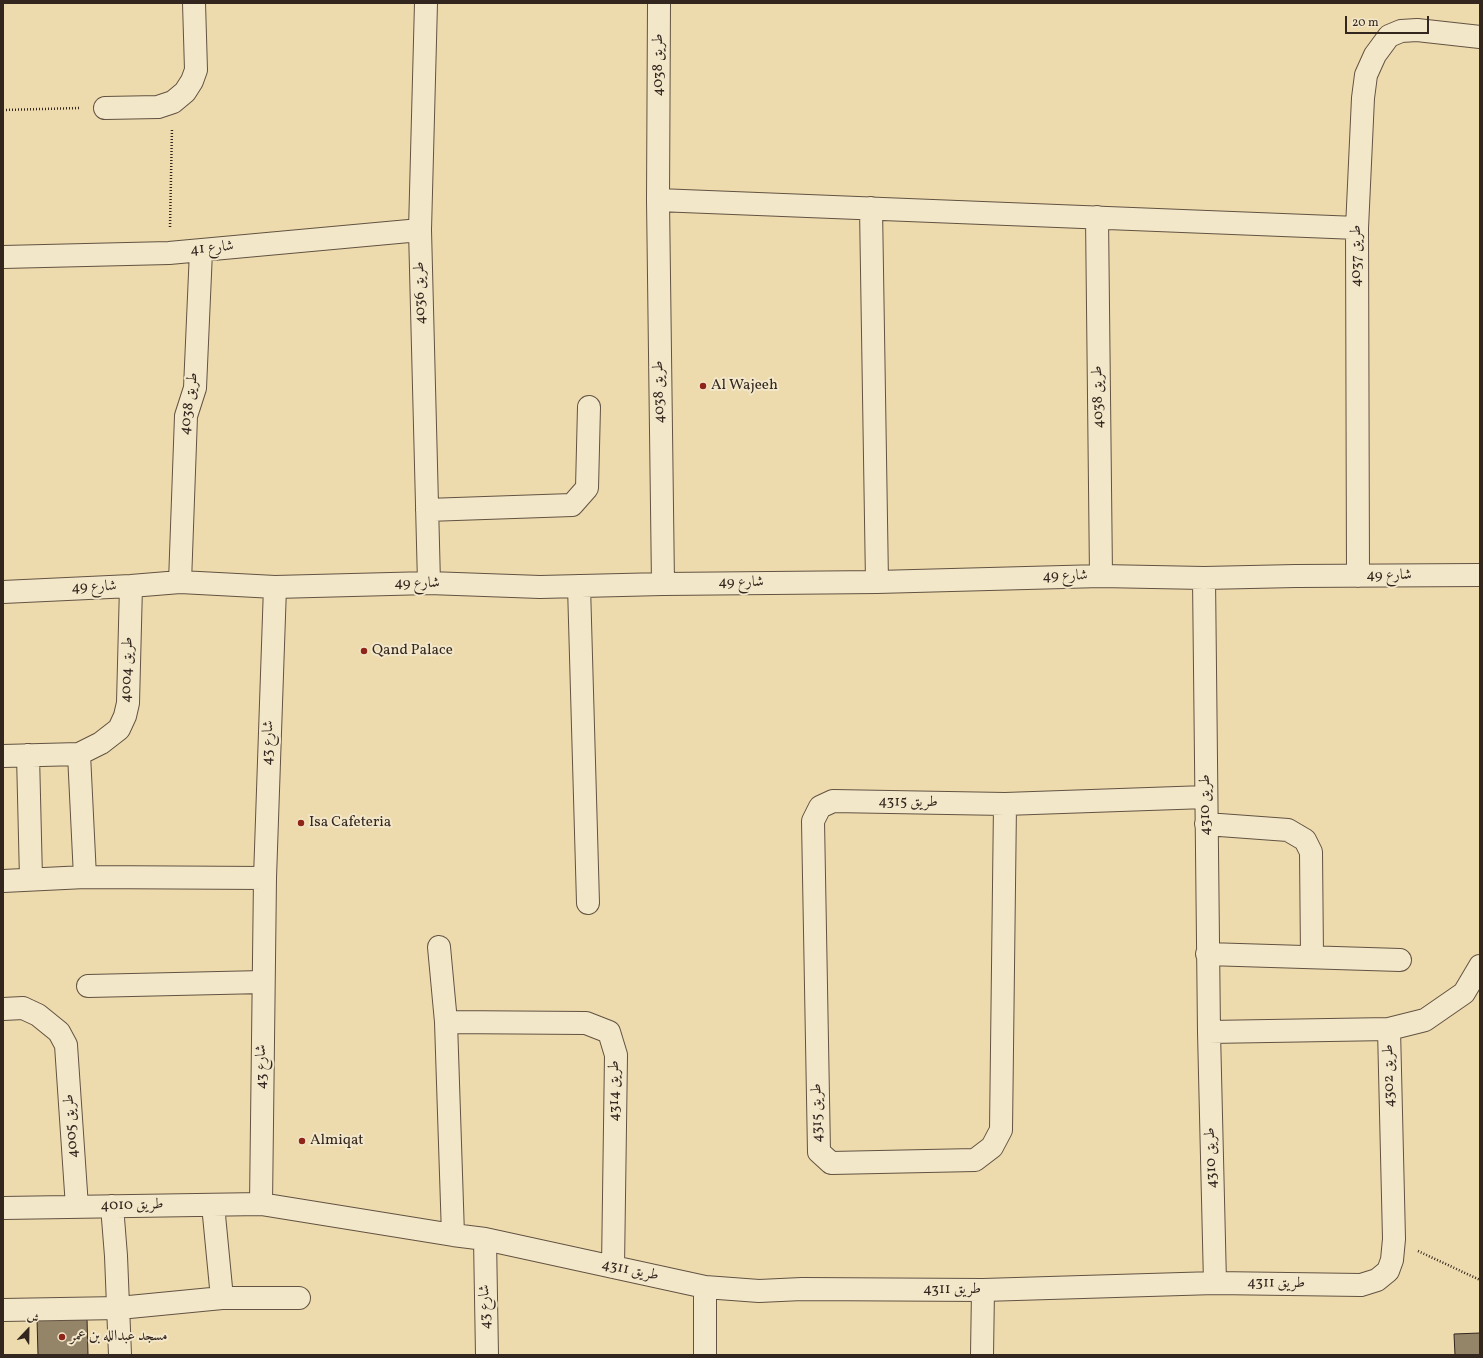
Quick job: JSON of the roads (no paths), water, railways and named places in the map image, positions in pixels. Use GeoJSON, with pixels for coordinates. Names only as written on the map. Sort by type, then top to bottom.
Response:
{"type":"FeatureCollection","features":[{"type":"Feature","properties":{"kind":"street"},"geometry":{"type":"LineString","coordinates":[[105,108],[158,107],[173,102],[185,92],[192,81],[196,70],[194,3]]}},
{"type":"Feature","properties":{"kind":"street","name":"طريق 4036"},"geometry":{"type":"LineString","coordinates":[[426,3],[420,230],[429,583]]}},
{"type":"Feature","properties":{"kind":"street","name":"طريق 4038"},"geometry":{"type":"LineString","coordinates":[[659,3],[658,200],[663,584]]}},
{"type":"Feature","properties":{"kind":"street","name":"طريق 4037"},"geometry":{"type":"LineString","coordinates":[[1358,576],[1357,228],[1363,98],[1366,75],[1375,55],[1389,36],[1401,31],[1417,30],[1480,37]]}},
{"type":"Feature","properties":{"kind":"street"},"geometry":{"type":"LineString","coordinates":[[658,200],[1357,228]]}},
{"type":"Feature","properties":{"kind":"street"},"geometry":{"type":"LineString","coordinates":[[871,208],[877,582]]}},
{"type":"Feature","properties":{"kind":"street","name":"طريق 4038"},"geometry":{"type":"LineString","coordinates":[[1097,217],[1101,576]]}},
{"type":"Feature","properties":{"kind":"street","name":"شارع 41"},"geometry":{"type":"LineString","coordinates":[[3,257],[169,253],[420,230]]}},
{"type":"Feature","properties":{"kind":"street","name":"طريق 4038"},"geometry":{"type":"LineString","coordinates":[[180,582],[186,416],[195,388],[201,250]]}},
{"type":"Feature","properties":{"kind":"street"},"geometry":{"type":"LineString","coordinates":[[427,510],[572,505],[587,488],[589,407]]}},
{"type":"Feature","properties":{"kind":"street","name":"شارع 49"},"geometry":{"type":"LineString","coordinates":[[3,592],[131,586],[180,582],[275,587],[429,583],[540,587],[877,582],[1101,576],[1204,578],[1480,575]]}},
{"type":"Feature","properties":{"kind":"street","name":"طريق 4310"},"geometry":{"type":"LineString","coordinates":[[1204,578],[1208,1032],[1215,1283]]}},
{"type":"Feature","properties":{"kind":"street","name":"طريق 4004"},"geometry":{"type":"LineString","coordinates":[[3,756],[79,754],[101,743],[119,729],[125,716],[128,703],[131,586]]}},
{"type":"Feature","properties":{"kind":"street"},"geometry":{"type":"LineString","coordinates":[[579,586],[588,903]]}},
{"type":"Feature","properties":{"kind":"street","name":"شارع 43"},"geometry":{"type":"LineString","coordinates":[[261,1204],[265,878],[275,587]]}},
{"type":"Feature","properties":{"kind":"street"},"geometry":{"type":"LineString","coordinates":[[79,754],[85,877]]}},
{"type":"Feature","properties":{"kind":"street"},"geometry":{"type":"LineString","coordinates":[[28,755],[31,879]]}},
{"type":"Feature","properties":{"kind":"street","name":"طريق 4315"},"geometry":{"type":"LineString","coordinates":[[1005,804],[1001,1130],[992,1147],[975,1160],[831,1162],[822,1157],[819,1152],[813,821],[820,807],[833,802],[1005,804],[1206,797]]}},
{"type":"Feature","properties":{"kind":"street"},"geometry":{"type":"LineString","coordinates":[[1206,824],[1288,830],[1305,840],[1311,852],[1312,957]]}},
{"type":"Feature","properties":{"kind":"street"},"geometry":{"type":"LineString","coordinates":[[3,881],[85,877],[265,878]]}},
{"type":"Feature","properties":{"kind":"street"},"geometry":{"type":"LineString","coordinates":[[439,947],[446,1022],[453,1235]]}},
{"type":"Feature","properties":{"kind":"street"},"geometry":{"type":"LineString","coordinates":[[1207,954],[1400,960]]}},
{"type":"Feature","properties":{"kind":"street","name":"طريق 4302"},"geometry":{"type":"LineString","coordinates":[[1394,1239],[1389,1029],[1426,1020],[1464,993],[1480,966]]}},
{"type":"Feature","properties":{"kind":"street"},"geometry":{"type":"LineString","coordinates":[[88,986],[263,982]]}},
{"type":"Feature","properties":{"kind":"street","name":"طريق 4005"},"geometry":{"type":"LineString","coordinates":[[3,1009],[23,1008],[38,1015],[59,1032],[66,1045],[77,1207]]}},
{"type":"Feature","properties":{"kind":"street","name":"طريق 4314"},"geometry":{"type":"LineString","coordinates":[[446,1022],[586,1023],[609,1032],[616,1055],[613,1267]]}},
{"type":"Feature","properties":{"kind":"street"},"geometry":{"type":"LineString","coordinates":[[1208,1032],[1389,1029]]}},
{"type":"Feature","properties":{"kind":"street"},"geometry":{"type":"LineString","coordinates":[[261,1204],[485,1239]]}},
{"type":"Feature","properties":{"kind":"street","name":"طريق 4010"},"geometry":{"type":"LineString","coordinates":[[3,1208],[261,1204]]}},
{"type":"Feature","properties":{"kind":"street"},"geometry":{"type":"LineString","coordinates":[[213,1205],[222,1298]]}},
{"type":"Feature","properties":{"kind":"street"},"geometry":{"type":"LineString","coordinates":[[112,1206],[119,1308],[120,1355]]}},
{"type":"Feature","properties":{"kind":"street","name":"شارع 43"},"geometry":{"type":"LineString","coordinates":[[485,1239],[487,1355]]}},
{"type":"Feature","properties":{"kind":"street","name":"طريق 4311"},"geometry":{"type":"LineString","coordinates":[[485,1239],[705,1288],[759,1291],[802,1289],[983,1290],[1215,1283],[1361,1284],[1377,1280],[1388,1271],[1392,1260],[1394,1239]]}},
{"type":"Feature","properties":{"kind":"street"},"geometry":{"type":"LineString","coordinates":[[705,1288],[705,1355]]}},
{"type":"Feature","properties":{"kind":"street"},"geometry":{"type":"LineString","coordinates":[[982,1355],[983,1290]]}},
{"type":"Feature","properties":{"kind":"street"},"geometry":{"type":"LineString","coordinates":[[3,1310],[119,1308],[222,1298],[299,1298]]}},
{"type":"Feature","properties":{"kind":"place","name":"Al Wajeeh"},"geometry":{"type":"Point","coordinates":[703,386]}},
{"type":"Feature","properties":{"kind":"place","name":"Qand Palace"},"geometry":{"type":"Point","coordinates":[364,651]}},
{"type":"Feature","properties":{"kind":"place","name":"Isa Cafeteria"},"geometry":{"type":"Point","coordinates":[301,823]}},
{"type":"Feature","properties":{"kind":"place","name":"Almiqat"},"geometry":{"type":"Point","coordinates":[302,1141]}},
{"type":"Feature","properties":{"kind":"place","name":"مسجد عبدالله بن عمر"},"geometry":{"type":"Point","coordinates":[62,1337]}}]}
